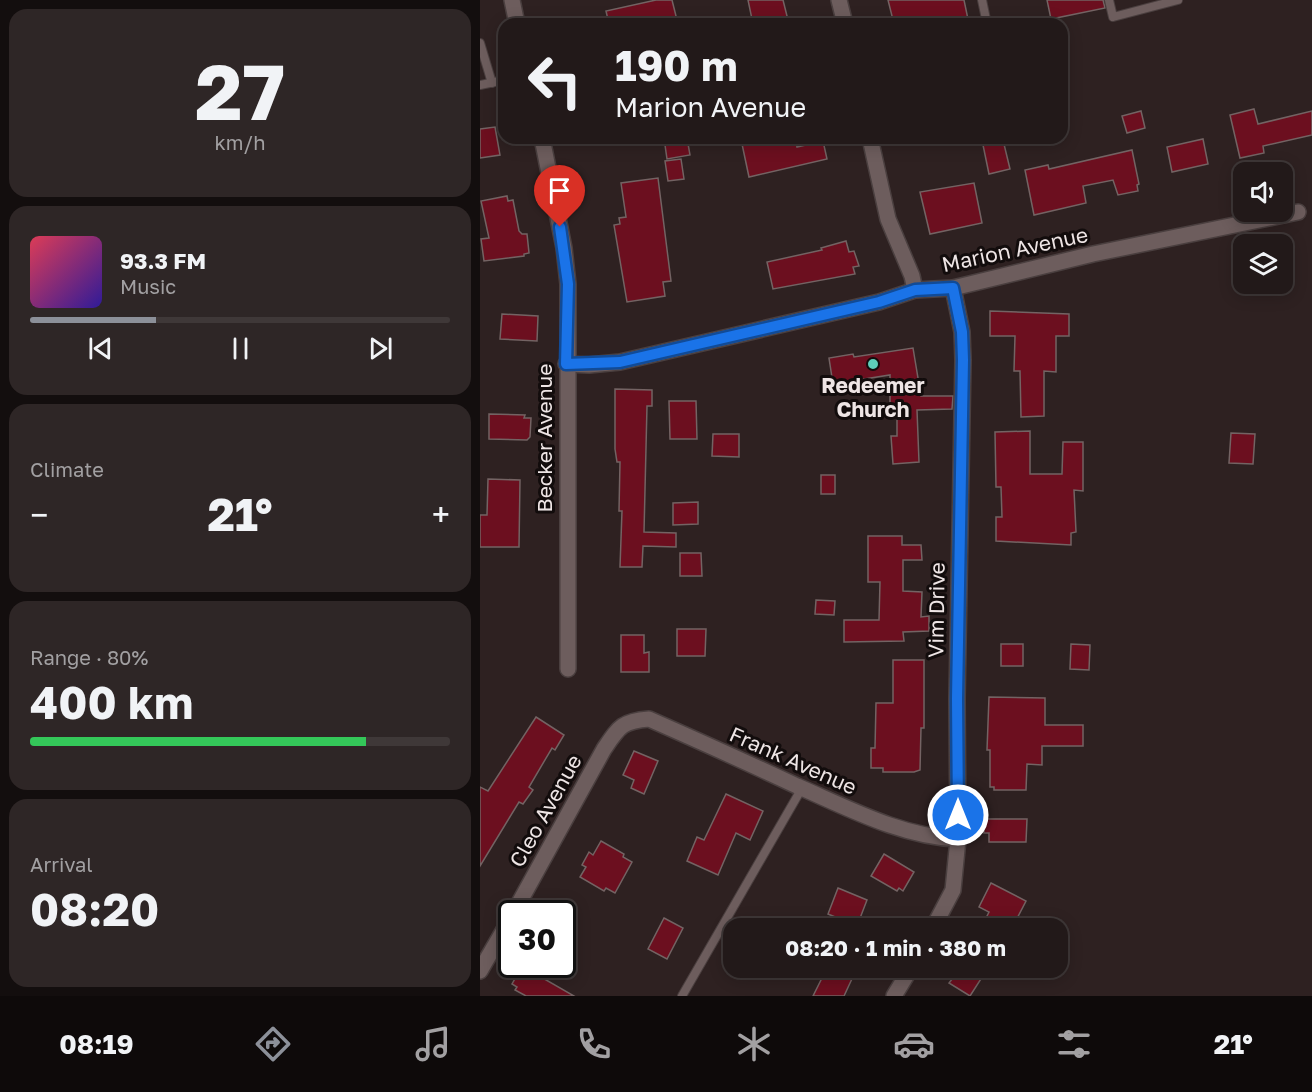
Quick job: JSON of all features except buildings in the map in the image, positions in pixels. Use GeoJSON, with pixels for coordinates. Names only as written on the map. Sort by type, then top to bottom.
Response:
{"type":"FeatureCollection","features":[{"type":"Feature","properties":{"kind":"street"},"geometry":{"type":"LineString","coordinates":[[512,0],[516,18]]}},
{"type":"Feature","properties":{"kind":"street"},"geometry":{"type":"LineString","coordinates":[[839,0],[844,18]]}},
{"type":"Feature","properties":{"kind":"street","name":"Becker Avenue"},"geometry":{"type":"LineString","coordinates":[[543,144],[564,249],[568,284],[566,364],[568,669]]}},
{"type":"Feature","properties":{"kind":"street"},"geometry":{"type":"LineString","coordinates":[[871,144],[890,227],[912,276],[915,290]]}},
{"type":"Feature","properties":{"kind":"street","name":"Marion Avenue"},"geometry":{"type":"LineString","coordinates":[[566,364],[589,365],[631,359],[879,302],[915,290],[953,288],[1093,254],[1298,212]]}},
{"type":"Feature","properties":{"kind":"street","name":"Vim Drive"},"geometry":{"type":"LineString","coordinates":[[938,918],[954,884],[958,838],[957,699],[963,360],[962,332],[953,288]]}},
{"type":"Feature","properties":{"kind":"street","name":"Frank Avenue"},"geometry":{"type":"LineString","coordinates":[[617,730],[631,720],[650,719],[802,788],[901,828],[936,838],[958,838]]}},
{"type":"Feature","properties":{"kind":"street","name":"Cleo Avenue"},"geometry":{"type":"LineString","coordinates":[[521,900],[617,730]]}},
{"type":"Feature","properties":{"kind":"street","name":"Cleo Avenue"},"geometry":{"type":"LineString","coordinates":[[480,971],[498,940]]}},
{"type":"Feature","properties":{"kind":"street"},"geometry":{"type":"LineString","coordinates":[[894,996],[905,978]]}},
{"type":"Feature","properties":{"kind":"lane"},"geometry":{"type":"LineString","coordinates":[[982,0],[986,18]]}},
{"type":"Feature","properties":{"kind":"lane"},"geometry":{"type":"LineString","coordinates":[[1109,0],[1113,17],[1178,0]]}},
{"type":"Feature","properties":{"kind":"lane"},"geometry":{"type":"LineString","coordinates":[[480,44],[492,82]]}},
{"type":"Feature","properties":{"kind":"lane"},"geometry":{"type":"LineString","coordinates":[[480,85],[498,81]]}},
{"type":"Feature","properties":{"kind":"lane"},"geometry":{"type":"LineString","coordinates":[[682,996],[802,788]]}},
{"type":"Feature","properties":{"kind":"place","name":"Redeemer Church"},"geometry":{"type":"Point","coordinates":[873,364]}},
{"type":"Feature","properties":{"kind":"route"},"geometry":{"type":"LineString","coordinates":[[560,227],[568,284],[566,364],[589,365],[620,362],[879,302],[915,290],[953,288],[962,332],[963,360],[957,699],[958,815]]}}]}
